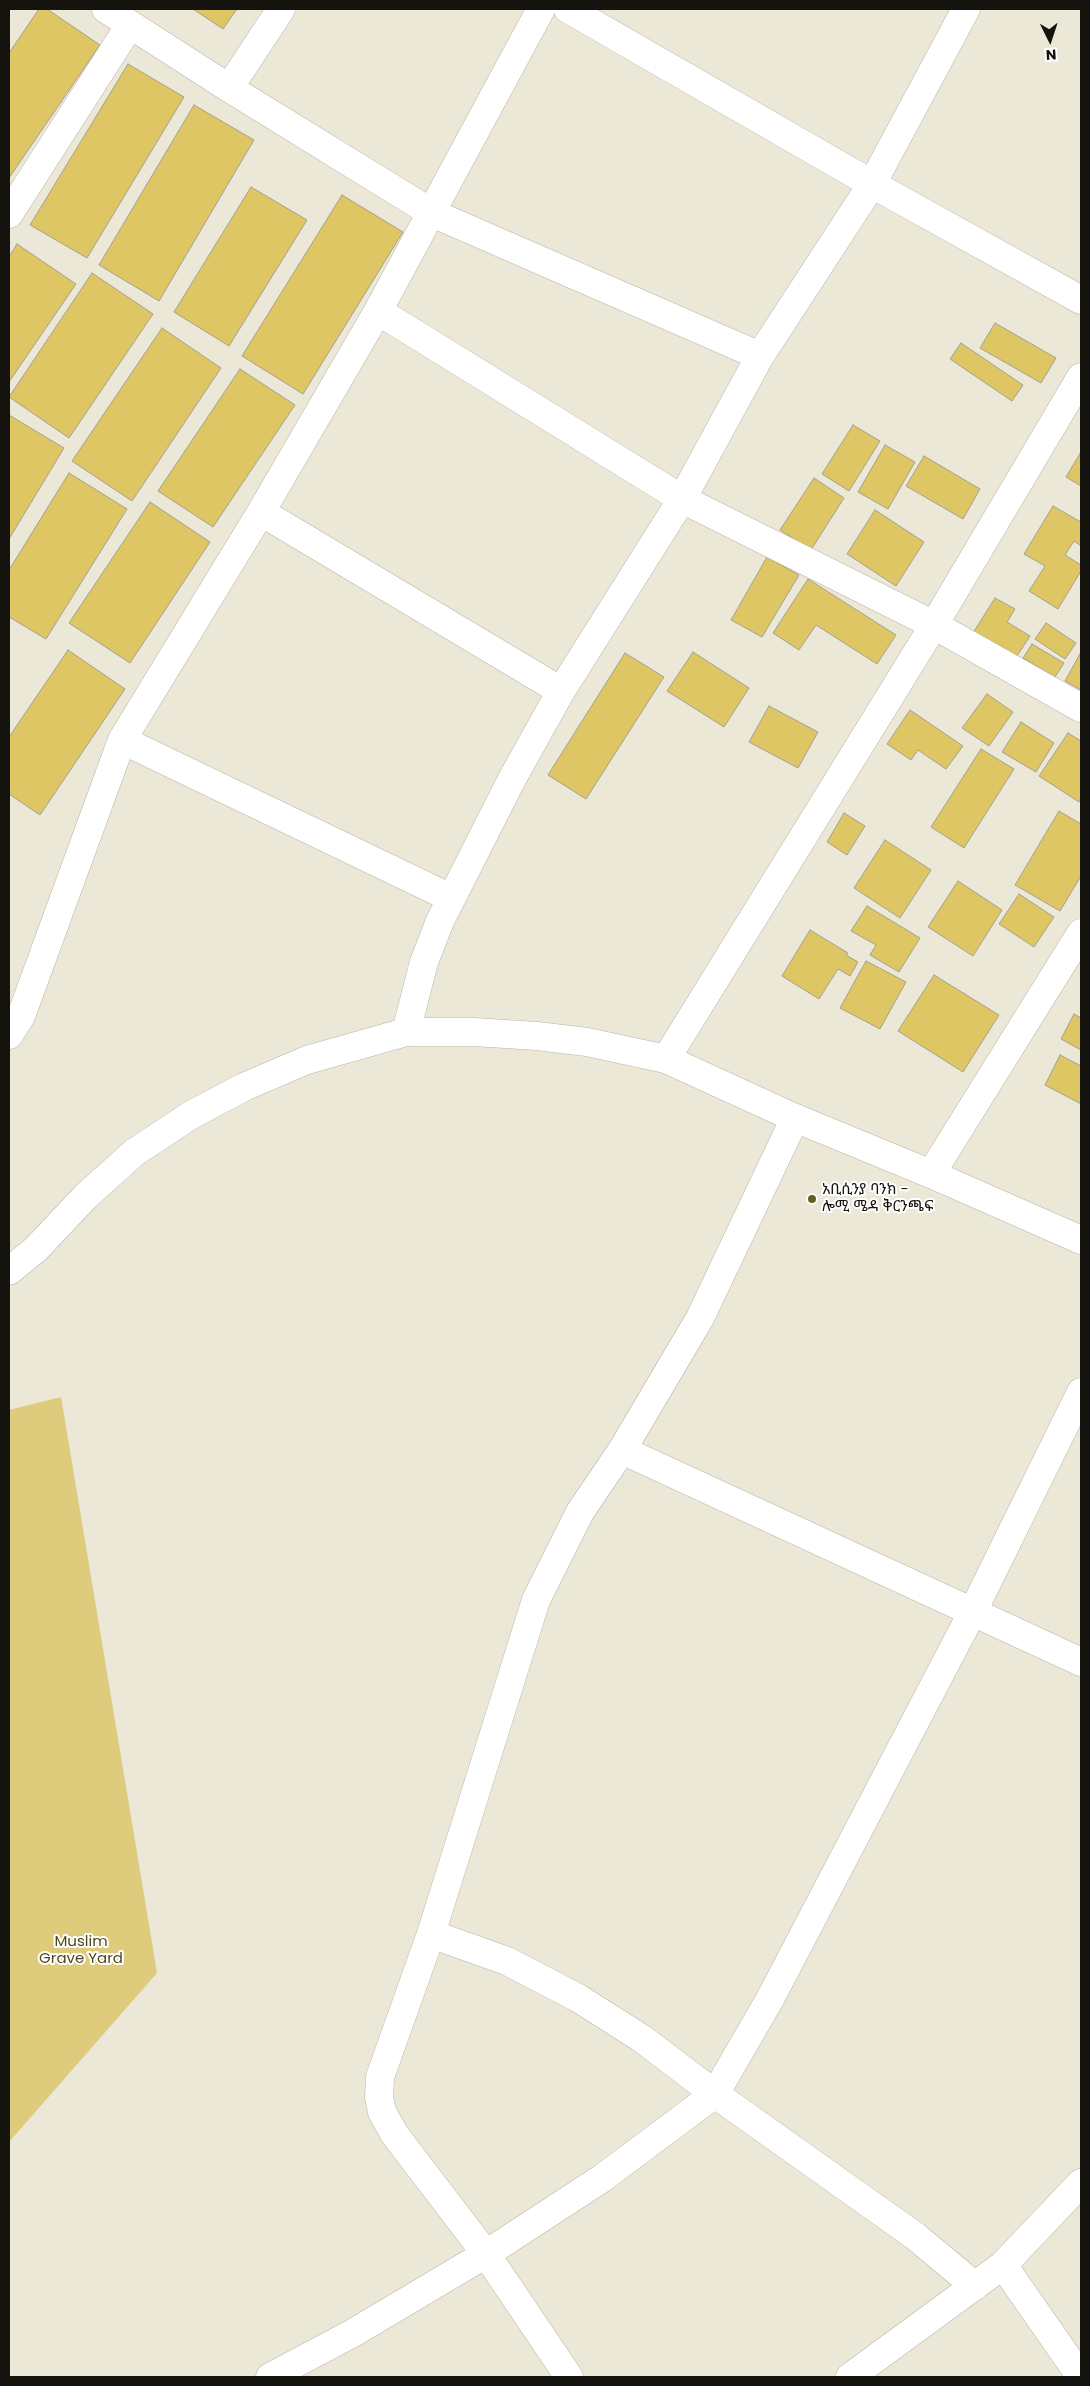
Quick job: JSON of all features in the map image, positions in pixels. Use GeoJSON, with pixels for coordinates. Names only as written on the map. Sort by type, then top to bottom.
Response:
{"type":"FeatureCollection","features":[{"type":"Feature","properties":{"kind":"street"},"geometry":{"type":"LineString","coordinates":[[106,9],[229,88],[432,213],[760,356]]}},
{"type":"Feature","properties":{"kind":"street"},"geometry":{"type":"LineString","coordinates":[[229,88],[281,9]]}},
{"type":"Feature","properties":{"kind":"street"},"geometry":{"type":"LineString","coordinates":[[9,1035],[21,1016],[122,740],[261,512],[378,311],[541,9]]}},
{"type":"Feature","properties":{"kind":"street"},"geometry":{"type":"LineString","coordinates":[[568,9],[872,184],[1081,300]]}},
{"type":"Feature","properties":{"kind":"street"},"geometry":{"type":"LineString","coordinates":[[406,1032],[424,962],[451,898],[561,691],[682,499],[760,356],[872,184],[966,9]]}},
{"type":"Feature","properties":{"kind":"street"},"geometry":{"type":"LineString","coordinates":[[9,214],[130,25]]}},
{"type":"Feature","properties":{"kind":"street"},"geometry":{"type":"LineString","coordinates":[[378,311],[682,499],[934,625],[1081,708]]}},
{"type":"Feature","properties":{"kind":"street"},"geometry":{"type":"LineString","coordinates":[[666,1059],[934,625],[1081,377]]}},
{"type":"Feature","properties":{"kind":"street"},"geometry":{"type":"LineString","coordinates":[[261,512],[561,691]]}},
{"type":"Feature","properties":{"kind":"street"},"geometry":{"type":"LineString","coordinates":[[122,740],[451,898]]}},
{"type":"Feature","properties":{"kind":"street"},"geometry":{"type":"LineString","coordinates":[[931,1174],[1081,934]]}},
{"type":"Feature","properties":{"kind":"street"},"geometry":{"type":"LineString","coordinates":[[9,1271],[36,1249],[85,1197],[135,1152],[191,1115],[244,1087],[307,1060],[406,1032],[474,1032],[537,1036],[587,1042],[666,1059],[795,1118],[931,1174],[1081,1240]]}},
{"type":"Feature","properties":{"kind":"street"},"geometry":{"type":"LineString","coordinates":[[569,2377],[486,2254],[395,2135],[382,2112],[379,2097],[380,2077],[430,1934],[536,1600],[580,1512],[622,1450],[700,1318],[795,1118]]}},
{"type":"Feature","properties":{"kind":"street"},"geometry":{"type":"LineString","coordinates":[[270,2377],[353,2333],[486,2254],[601,2179],[715,2094],[770,1998],[973,1611],[1081,1392]]}},
{"type":"Feature","properties":{"kind":"street"},"geometry":{"type":"LineString","coordinates":[[622,1450],[1081,1662]]}},
{"type":"Feature","properties":{"kind":"street"},"geometry":{"type":"LineString","coordinates":[[430,1934],[508,1961],[578,1998],[641,2038],[715,2094],[915,2236],[975,2286]]}},
{"type":"Feature","properties":{"kind":"street"},"geometry":{"type":"LineString","coordinates":[[850,2377],[1003,2265],[1081,2183]]}},
{"type":"Feature","properties":{"kind":"street"},"geometry":{"type":"LineString","coordinates":[[1003,2265],[1081,2377]]}},
{"type":"Feature","properties":{"kind":"green space","name":"Muslim Grave Yard"},"geometry":{"type":"Polygon","coordinates":[[[61,1397],[157,1973],[9,2142],[9,1410],[61,1397]]]}},
{"type":"Feature","properties":{"kind":"building"},"geometry":{"type":"Polygon","coordinates":[[[39,9],[47,9],[100,45],[9,178],[9,53],[39,9]]]}},
{"type":"Feature","properties":{"kind":"building"},"geometry":{"type":"Polygon","coordinates":[[[193,9],[237,9],[223,29],[193,9]]]}},
{"type":"Feature","properties":{"kind":"building"},"geometry":{"type":"Polygon","coordinates":[[[128,64],[184,97],[87,258],[30,225],[128,64]]]}},
{"type":"Feature","properties":{"kind":"building"},"geometry":{"type":"Polygon","coordinates":[[[194,105],[254,140],[159,301],[99,265],[194,105]]]}},
{"type":"Feature","properties":{"kind":"building"},"geometry":{"type":"Polygon","coordinates":[[[251,187],[307,220],[229,346],[174,312],[251,187]]]}},
{"type":"Feature","properties":{"kind":"building"},"geometry":{"type":"Polygon","coordinates":[[[342,195],[403,232],[303,394],[242,356],[342,195]]]}},
{"type":"Feature","properties":{"kind":"building"},"geometry":{"type":"Polygon","coordinates":[[[17,244],[76,284],[9,382],[9,257],[17,244]]]}},
{"type":"Feature","properties":{"kind":"building"},"geometry":{"type":"Polygon","coordinates":[[[92,273],[153,314],[69,438],[9,397],[92,273]]]}},
{"type":"Feature","properties":{"kind":"building"},"geometry":{"type":"Polygon","coordinates":[[[995,323],[1056,358],[1041,383],[980,348],[995,323]]]}},
{"type":"Feature","properties":{"kind":"building"},"geometry":{"type":"Polygon","coordinates":[[[162,328],[221,368],[132,501],[72,461],[162,328]]]}},
{"type":"Feature","properties":{"kind":"building"},"geometry":{"type":"Polygon","coordinates":[[[961,343],[1023,385],[1012,401],[950,359],[961,343]]]}},
{"type":"Feature","properties":{"kind":"building"},"geometry":{"type":"Polygon","coordinates":[[[240,369],[295,405],[213,527],[158,491],[240,369]]]}},
{"type":"Feature","properties":{"kind":"building"},"geometry":{"type":"Polygon","coordinates":[[[9,415],[64,448],[9,539],[9,415]]]}},
{"type":"Feature","properties":{"kind":"building"},"geometry":{"type":"Polygon","coordinates":[[[853,425],[880,441],[849,491],[822,474],[853,425]]]}},
{"type":"Feature","properties":{"kind":"building"},"geometry":{"type":"Polygon","coordinates":[[[885,445],[915,462],[888,509],[858,492],[885,445]]]}},
{"type":"Feature","properties":{"kind":"building"},"geometry":{"type":"Polygon","coordinates":[[[1081,452],[1081,486],[1066,477],[1081,452]]]}},
{"type":"Feature","properties":{"kind":"building"},"geometry":{"type":"Polygon","coordinates":[[[924,456],[980,489],[963,519],[906,486],[924,456]]]}},
{"type":"Feature","properties":{"kind":"building"},"geometry":{"type":"Polygon","coordinates":[[[69,473],[127,509],[46,639],[9,617],[9,570],[69,473]]]}},
{"type":"Feature","properties":{"kind":"building"},"geometry":{"type":"Polygon","coordinates":[[[814,478],[844,498],[811,550],[780,530],[814,478]]]}},
{"type":"Feature","properties":{"kind":"building"},"geometry":{"type":"Polygon","coordinates":[[[150,502],[210,542],[130,663],[69,623],[150,502]]]}},
{"type":"Feature","properties":{"kind":"building"},"geometry":{"type":"Polygon","coordinates":[[[1053,506],[1081,522],[1081,546],[1074,541],[1065,555],[1081,565],[1081,571],[1058,609],[1029,591],[1045,566],[1024,554],[1053,506]]]}},
{"type":"Feature","properties":{"kind":"building"},"geometry":{"type":"Polygon","coordinates":[[[875,510],[924,542],[896,586],[847,554],[875,510]]]}},
{"type":"Feature","properties":{"kind":"building"},"geometry":{"type":"Polygon","coordinates":[[[767,557],[799,575],[762,637],[731,620],[767,557]]]}},
{"type":"Feature","properties":{"kind":"building"},"geometry":{"type":"Polygon","coordinates":[[[808,579],[896,635],[877,664],[816,625],[799,650],[773,633],[808,579]]]}},
{"type":"Feature","properties":{"kind":"building"},"geometry":{"type":"Polygon","coordinates":[[[995,598],[1015,609],[1007,622],[1030,636],[1015,659],[973,633],[995,598]]]}},
{"type":"Feature","properties":{"kind":"building"},"geometry":{"type":"Polygon","coordinates":[[[1046,623],[1076,643],[1065,659],[1035,639],[1046,623]]]}},
{"type":"Feature","properties":{"kind":"building"},"geometry":{"type":"Polygon","coordinates":[[[1032,644],[1064,663],[1055,677],[1023,658],[1032,644]]]}},
{"type":"Feature","properties":{"kind":"building"},"geometry":{"type":"Polygon","coordinates":[[[68,650],[125,689],[40,815],[9,794],[9,737],[68,650]]]}},
{"type":"Feature","properties":{"kind":"building"},"geometry":{"type":"Polygon","coordinates":[[[693,652],[749,688],[724,727],[667,691],[693,652]]]}},
{"type":"Feature","properties":{"kind":"building"},"geometry":{"type":"Polygon","coordinates":[[[1081,652],[1081,690],[1065,681],[1081,652]]]}},
{"type":"Feature","properties":{"kind":"building"},"geometry":{"type":"Polygon","coordinates":[[[625,653],[664,677],[586,799],[548,775],[625,653]]]}},
{"type":"Feature","properties":{"kind":"building"},"geometry":{"type":"Polygon","coordinates":[[[987,694],[1013,712],[989,746],[962,728],[987,694]]]}},
{"type":"Feature","properties":{"kind":"building"},"geometry":{"type":"Polygon","coordinates":[[[769,706],[818,732],[798,768],[749,742],[769,706]]]}},
{"type":"Feature","properties":{"kind":"building"},"geometry":{"type":"Polygon","coordinates":[[[910,710],[963,746],[946,769],[918,750],[911,760],[887,744],[910,710]]]}},
{"type":"Feature","properties":{"kind":"building"},"geometry":{"type":"Polygon","coordinates":[[[1021,722],[1054,743],[1036,772],[1002,752],[1021,722]]]}},
{"type":"Feature","properties":{"kind":"building"},"geometry":{"type":"Polygon","coordinates":[[[1068,733],[1081,741],[1081,799],[1079,802],[1039,776],[1068,733]]]}},
{"type":"Feature","properties":{"kind":"building"},"geometry":{"type":"Polygon","coordinates":[[[981,749],[1014,769],[964,848],[931,827],[981,749]]]}},
{"type":"Feature","properties":{"kind":"building"},"geometry":{"type":"Polygon","coordinates":[[[1059,811],[1081,824],[1081,876],[1060,911],[1015,885],[1059,811]]]}},
{"type":"Feature","properties":{"kind":"building"},"geometry":{"type":"Polygon","coordinates":[[[844,813],[865,826],[847,855],[827,842],[844,813]]]}},
{"type":"Feature","properties":{"kind":"building"},"geometry":{"type":"Polygon","coordinates":[[[885,840],[931,870],[900,918],[854,888],[885,840]]]}},
{"type":"Feature","properties":{"kind":"building"},"geometry":{"type":"Polygon","coordinates":[[[958,881],[1002,910],[973,956],[928,927],[958,881]]]}},
{"type":"Feature","properties":{"kind":"building"},"geometry":{"type":"Polygon","coordinates":[[[1019,894],[1054,917],[1034,947],[999,924],[1019,894]]]}},
{"type":"Feature","properties":{"kind":"building"},"geometry":{"type":"Polygon","coordinates":[[[867,906],[920,938],[899,972],[870,955],[876,945],[851,931],[867,906]]]}},
{"type":"Feature","properties":{"kind":"building"},"geometry":{"type":"Polygon","coordinates":[[[810,930],[848,953],[846,955],[858,962],[850,976],[838,969],[819,999],[782,976],[810,930]]]}},
{"type":"Feature","properties":{"kind":"building"},"geometry":{"type":"Polygon","coordinates":[[[866,961],[906,982],[880,1029],[840,1008],[866,961]]]}},
{"type":"Feature","properties":{"kind":"building"},"geometry":{"type":"Polygon","coordinates":[[[934,975],[999,1015],[963,1072],[898,1031],[934,975]]]}},
{"type":"Feature","properties":{"kind":"building"},"geometry":{"type":"Polygon","coordinates":[[[1074,1014],[1081,1018],[1081,1050],[1061,1039],[1074,1014]]]}},
{"type":"Feature","properties":{"kind":"building"},"geometry":{"type":"Polygon","coordinates":[[[1060,1055],[1081,1066],[1081,1104],[1045,1085],[1060,1055]]]}},
{"type":"Feature","properties":{"kind":"place","name":"አቢሲንያ ባንክ - ሎሚ ሜዳ ቅርንጫፍ"},"geometry":{"type":"Point","coordinates":[812,1199]}}]}
